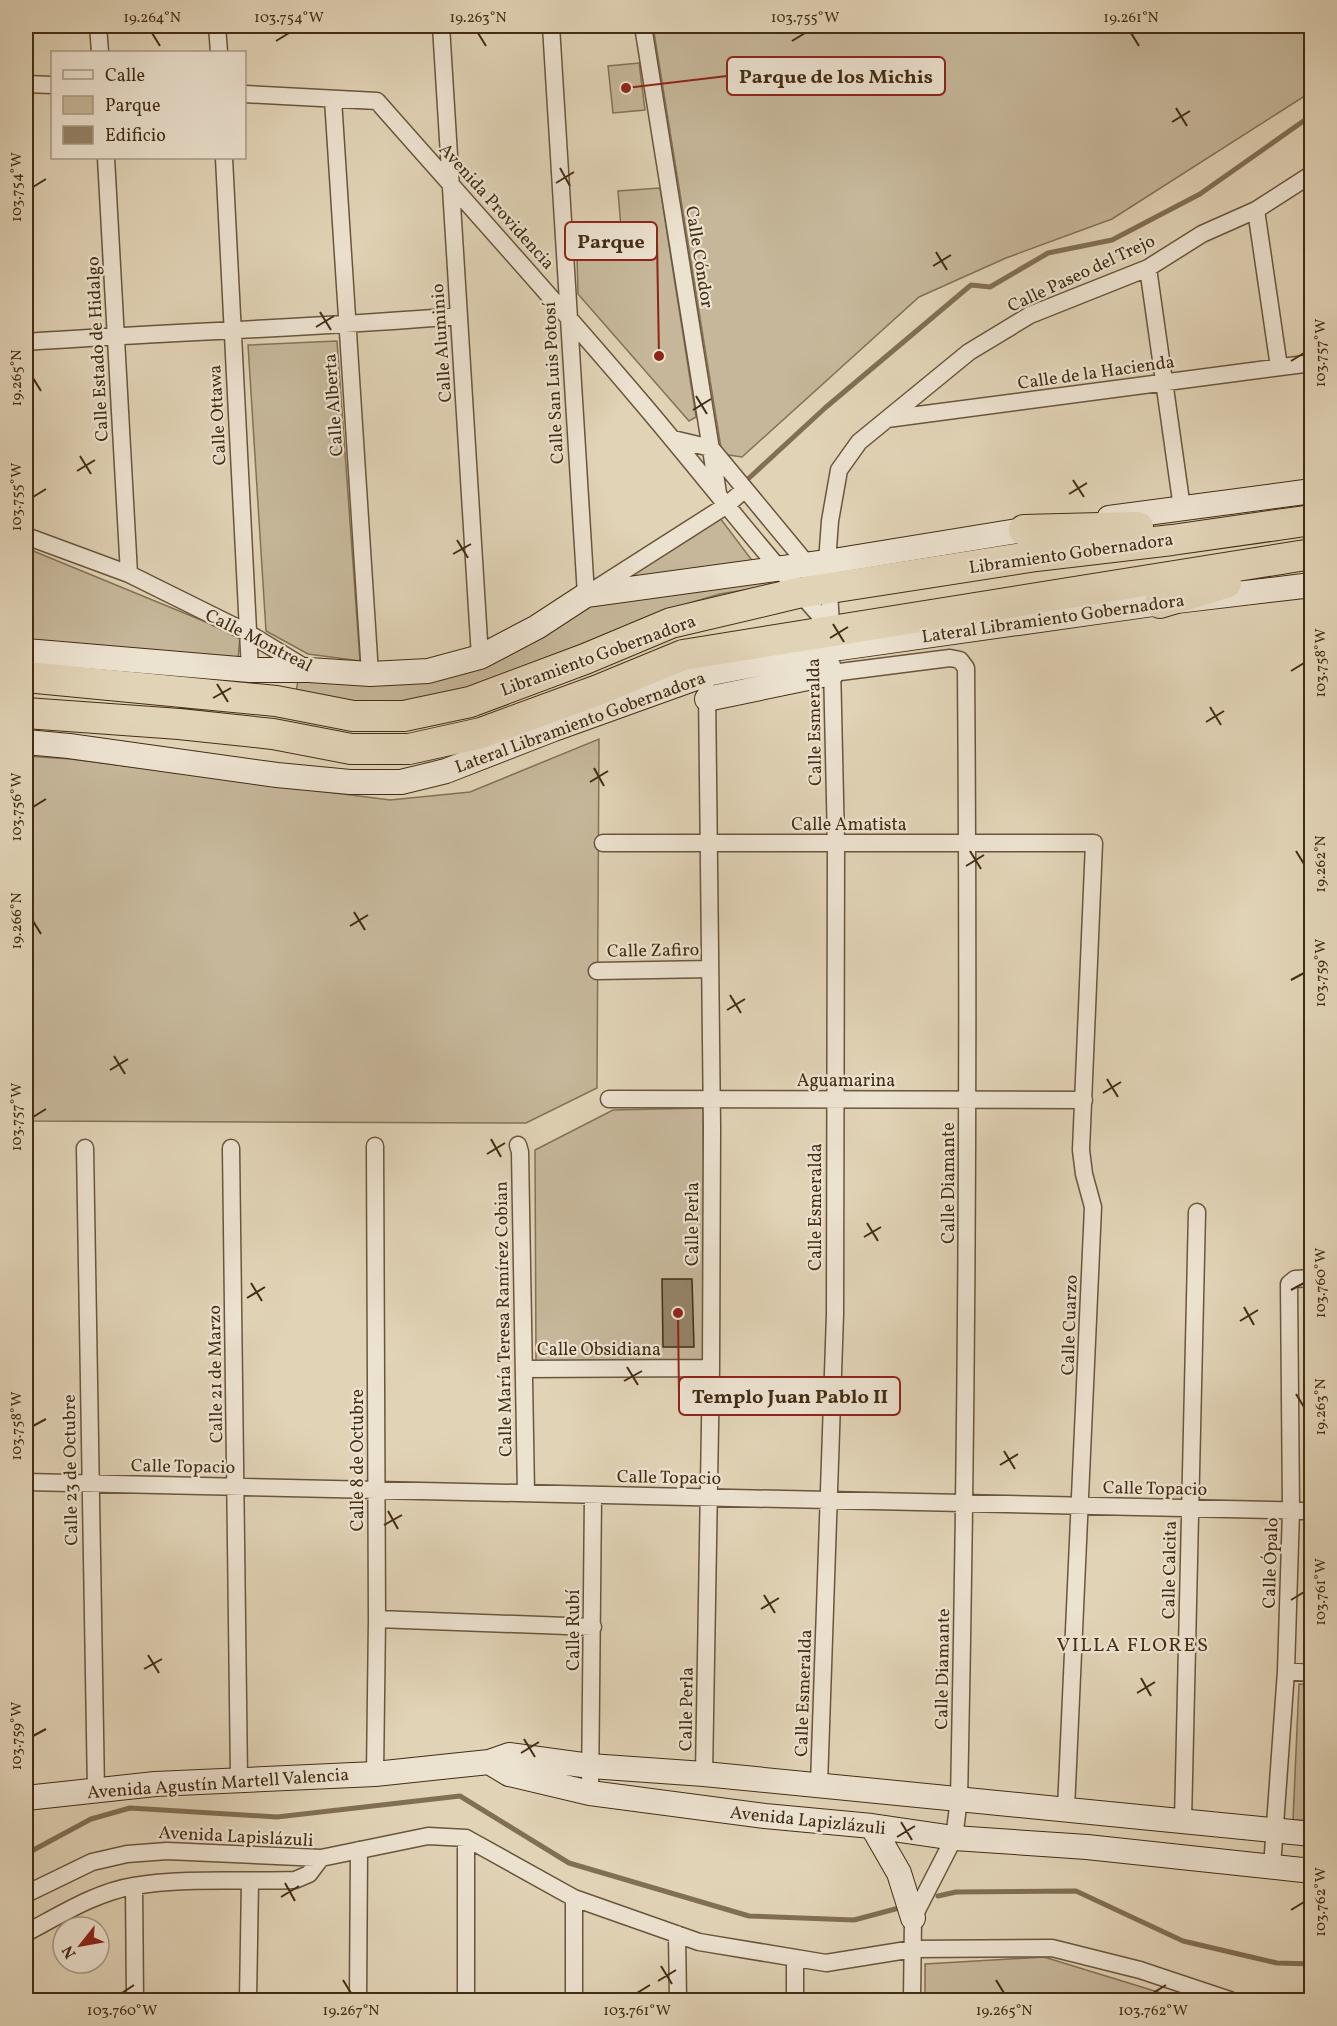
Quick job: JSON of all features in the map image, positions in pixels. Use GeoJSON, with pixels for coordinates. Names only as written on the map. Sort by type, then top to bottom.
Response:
{"type":"FeatureCollection","features":[{"type":"Feature","properties":{"kind":"highway","name":"Libramiento Gobernadora"},"geometry":{"type":"LineString","coordinates":[[26,677],[276,701],[353,716],[404,716],[470,702],[585,659],[671,623],[798,593],[821,572],[1036,556],[1172,540],[1300,521]]}},
{"type":"Feature","properties":{"kind":"highway"},"geometry":{"type":"LineString","coordinates":[[1024,530],[1300,521]]}},
{"type":"Feature","properties":{"kind":"highway","name":"Libramiento Gobernadora"},"geometry":{"type":"LineString","coordinates":[[26,713],[261,732],[351,749],[409,749],[481,734],[683,655],[832,639],[1311,555]]}},
{"type":"Feature","properties":{"kind":"highway"},"geometry":{"type":"LineString","coordinates":[[1160,603],[1311,555]]}},
{"type":"Feature","properties":{"kind":"street"},"geometry":{"type":"LineString","coordinates":[[98,26],[100,51]]}},
{"type":"Feature","properties":{"kind":"street"},"geometry":{"type":"LineString","coordinates":[[217,26],[219,51]]}},
{"type":"Feature","properties":{"kind":"street","name":"Calle Aluminio"},"geometry":{"type":"LineString","coordinates":[[441,26],[480,657]]}},
{"type":"Feature","properties":{"kind":"street","name":"Calle San Luis Potosí"},"geometry":{"type":"LineString","coordinates":[[551,26],[586,595]]}},
{"type":"Feature","properties":{"kind":"street","name":"Calle Cóndor"},"geometry":{"type":"LineString","coordinates":[[643,26],[711,448],[722,500]]}},
{"type":"Feature","properties":{"kind":"street"},"geometry":{"type":"LineString","coordinates":[[26,84],[51,85]]}},
{"type":"Feature","properties":{"kind":"street","name":"Avenida Providencia"},"geometry":{"type":"LineString","coordinates":[[246,94],[377,101],[569,316],[779,569],[832,639]]}},
{"type":"Feature","properties":{"kind":"street","name":"Calle Alberta"},"geometry":{"type":"LineString","coordinates":[[333,99],[370,674]]}},
{"type":"Feature","properties":{"kind":"street","name":"Calle Estado de Hidalgo"},"geometry":{"type":"LineString","coordinates":[[106,159],[129,574]]}},
{"type":"Feature","properties":{"kind":"street","name":"Calle Ottawa"},"geometry":{"type":"LineString","coordinates":[[224,159],[250,670]]}},
{"type":"Feature","properties":{"kind":"street","name":"Calle Paseo del Trejo"},"geometry":{"type":"LineString","coordinates":[[821,572],[839,470],[859,442],[886,419],[969,352],[1030,315],[1148,268],[1202,234],[1256,210],[1311,174]]}},
{"type":"Feature","properties":{"kind":"street"},"geometry":{"type":"LineString","coordinates":[[1256,210],[1279,367]]}},
{"type":"Feature","properties":{"kind":"street"},"geometry":{"type":"LineString","coordinates":[[1148,268],[1182,508]]}},
{"type":"Feature","properties":{"kind":"street"},"geometry":{"type":"LineString","coordinates":[[26,342],[232,332],[459,316]]}},
{"type":"Feature","properties":{"kind":"street","name":"Calle de la Hacienda"},"geometry":{"type":"LineString","coordinates":[[886,419],[1311,363]]}},
{"type":"Feature","properties":{"kind":"street"},"geometry":{"type":"LineString","coordinates":[[673,439],[711,448],[821,572],[832,639]]}},
{"type":"Feature","properties":{"kind":"street","name":"Calle Montreal"},"geometry":{"type":"LineString","coordinates":[[26,536],[129,574],[248,633],[309,670],[370,674],[428,670],[480,657],[537,627],[722,500],[745,489]]}},
{"type":"Feature","properties":{"kind":"street"},"geometry":{"type":"LineString","coordinates":[[586,595],[779,569],[821,572],[1024,530],[1311,491]]}},
{"type":"Feature","properties":{"kind":"street","name":"Lateral Libramiento Gobernadora"},"geometry":{"type":"LineString","coordinates":[[26,742],[277,775],[351,782],[401,782],[446,771],[707,674],[832,639],[1311,585]]}},
{"type":"Feature","properties":{"kind":"street","name":"Calle Esmeralda"},"geometry":{"type":"LineString","coordinates":[[819,1785],[835,1314],[836,843],[832,639]]}},
{"type":"Feature","properties":{"kind":"street"},"geometry":{"type":"LineString","coordinates":[[26,651],[250,670],[309,670]]}},
{"type":"Feature","properties":{"kind":"street","name":"Calle Diamante"},"geometry":{"type":"LineString","coordinates":[[832,673],[950,658],[960,660],[966,668],[968,1100],[965,1503],[958,1799],[954,1838]]}},
{"type":"Feature","properties":{"kind":"street"},"geometry":{"type":"LineString","coordinates":[[707,699],[832,673]]}},
{"type":"Feature","properties":{"kind":"street","name":"Calle Perla"},"geometry":{"type":"LineString","coordinates":[[704,1774],[711,1368],[707,674]]}},
{"type":"Feature","properties":{"kind":"street","name":"Calle Amatista"},"geometry":{"type":"LineString","coordinates":[[603,843],[1094,843]]}},
{"type":"Feature","properties":{"kind":"street","name":"Calle Cuarzo"},"geometry":{"type":"LineString","coordinates":[[1066,1809],[1093,1207],[1084,1174],[1081,1150],[1094,843]]}},
{"type":"Feature","properties":{"kind":"street","name":"Calle Zafiro"},"geometry":{"type":"LineString","coordinates":[[597,971],[710,969]]}},
{"type":"Feature","properties":{"kind":"street","name":"Aguamarina"},"geometry":{"type":"LineString","coordinates":[[609,1099],[1084,1100]]}},
{"type":"Feature","properties":{"kind":"street","name":"Calle María Teresa Ramírez Cobian"},"geometry":{"type":"LineString","coordinates":[[518,1145],[520,1152],[526,1493]]}},
{"type":"Feature","properties":{"kind":"street","name":"Calle 8 de Octubre"},"geometry":{"type":"LineString","coordinates":[[375,1146],[377,1619],[375,1774]]}},
{"type":"Feature","properties":{"kind":"street","name":"Calle 23 de Octubre"},"geometry":{"type":"LineString","coordinates":[[86,1148],[89,1484],[96,1791]]}},
{"type":"Feature","properties":{"kind":"street","name":"Calle 21 de Marzo"},"geometry":{"type":"LineString","coordinates":[[231,1148],[238,1779]]}},
{"type":"Feature","properties":{"kind":"street","name":"Calle Calcita"},"geometry":{"type":"LineString","coordinates":[[1183,1821],[1197,1212]]}},
{"type":"Feature","properties":{"kind":"street","name":"Calle Ópalo"},"geometry":{"type":"LineString","coordinates":[[1272,1867],[1286,1671],[1291,1511],[1289,1284],[1295,1279],[1311,1278]]}},
{"type":"Feature","properties":{"kind":"street","name":"Calle Obsidiana"},"geometry":{"type":"LineString","coordinates":[[524,1369],[711,1368]]}},
{"type":"Feature","properties":{"kind":"street","name":"Calle Topacio"},"geometry":{"type":"LineString","coordinates":[[26,1482],[1311,1511]]}},
{"type":"Feature","properties":{"kind":"street","name":"Calle Rubí"},"geometry":{"type":"LineString","coordinates":[[591,1793],[593,1495]]}},
{"type":"Feature","properties":{"kind":"street"},"geometry":{"type":"LineString","coordinates":[[377,1619],[593,1627]]}},
{"type":"Feature","properties":{"kind":"street"},"geometry":{"type":"LineString","coordinates":[[1286,1671],[1311,1673]]}},
{"type":"Feature","properties":{"kind":"street","name":"Avenida Lapizlázuli"},"geometry":{"type":"LineString","coordinates":[[375,1774],[489,1762],[509,1755],[591,1766],[704,1774],[1311,1834]]}},
{"type":"Feature","properties":{"kind":"street","name":"Avenida Lapizlázuli"},"geometry":{"type":"LineString","coordinates":[[489,1762],[509,1774],[591,1793],[765,1816],[872,1826],[954,1838],[1087,1847],[1311,1871]]}},
{"type":"Feature","properties":{"kind":"street","name":"Avenida Agustín Martell Valencia"},"geometry":{"type":"LineString","coordinates":[[26,1798],[155,1784],[375,1774]]}},
{"type":"Feature","properties":{"kind":"street"},"geometry":{"type":"LineString","coordinates":[[872,1826],[899,1873],[913,1918],[912,2001]]}},
{"type":"Feature","properties":{"kind":"street"},"geometry":{"type":"LineString","coordinates":[[321,1858],[428,1836],[466,1838],[574,1898],[699,1942],[826,1963],[913,1949],[1052,1948],[1140,1970],[1230,2001]]}},
{"type":"Feature","properties":{"kind":"street"},"geometry":{"type":"LineString","coordinates":[[466,1838],[466,2001]]}},
{"type":"Feature","properties":{"kind":"street"},"geometry":{"type":"LineString","coordinates":[[913,1918],[954,1838]]}},
{"type":"Feature","properties":{"kind":"street"},"geometry":{"type":"LineString","coordinates":[[358,2001],[359,1850]]}},
{"type":"Feature","properties":{"kind":"street","name":"Avenida Lapislázuli"},"geometry":{"type":"LineString","coordinates":[[26,1894],[92,1862],[127,1854],[167,1851],[321,1858]]}},
{"type":"Feature","properties":{"kind":"street","name":"Avenida Lapislázuli"},"geometry":{"type":"LineString","coordinates":[[26,1933],[104,1894],[134,1886],[179,1882],[295,1880],[309,1874],[321,1858]]}},
{"type":"Feature","properties":{"kind":"street"},"geometry":{"type":"LineString","coordinates":[[248,2001],[250,1882]]}},
{"type":"Feature","properties":{"kind":"street"},"geometry":{"type":"LineString","coordinates":[[134,1886],[135,2001]]}},
{"type":"Feature","properties":{"kind":"street"},"geometry":{"type":"LineString","coordinates":[[574,1898],[574,2001]]}},
{"type":"Feature","properties":{"kind":"street"},"geometry":{"type":"LineString","coordinates":[[677,1934],[678,2001]]}},
{"type":"Feature","properties":{"kind":"street"},"geometry":{"type":"LineString","coordinates":[[795,1958],[795,2001]]}},
{"type":"Feature","properties":{"kind":"green space"},"geometry":{"type":"Polygon","coordinates":[[[653,26],[1311,26],[1311,92],[1112,219],[1006,258],[919,297],[742,457],[722,454],[653,26]]]}},
{"type":"Feature","properties":{"kind":"green space"},"geometry":{"type":"Polygon","coordinates":[[[639,63],[645,110],[613,113],[608,66],[639,63]]]}},
{"type":"Feature","properties":{"kind":"green space"},"geometry":{"type":"Polygon","coordinates":[[[660,188],[696,417],[689,421],[578,294],[577,257],[623,253],[618,191],[660,188]]]}},
{"type":"Feature","properties":{"kind":"green space"},"geometry":{"type":"Polygon","coordinates":[[[337,341],[360,661],[308,654],[266,631],[248,345],[337,341]]]}},
{"type":"Feature","properties":{"kind":"green space"},"geometry":{"type":"Polygon","coordinates":[[[720,518],[757,567],[623,579],[720,518]]]}},
{"type":"Feature","properties":{"kind":"green space"},"geometry":{"type":"Polygon","coordinates":[[[26,548],[240,636],[238,659],[26,642],[26,548]]]}},
{"type":"Feature","properties":{"kind":"green space"},"geometry":{"type":"Polygon","coordinates":[[[768,579],[769,586],[720,594],[659,612],[468,687],[430,698],[386,703],[346,702],[296,692],[298,681],[412,681],[596,603],[768,579]]]}},
{"type":"Feature","properties":{"kind":"green space"},"geometry":{"type":"Polygon","coordinates":[[[599,739],[597,1088],[526,1123],[26,1121],[26,756],[71,759],[390,800],[470,792],[599,739]]]}},
{"type":"Feature","properties":{"kind":"green space"},"geometry":{"type":"Polygon","coordinates":[[[703,1108],[705,1361],[536,1361],[535,1150],[613,1110],[703,1108]]]}},
{"type":"Feature","properties":{"kind":"green space"},"geometry":{"type":"Polygon","coordinates":[[[1299,1684],[1311,1685],[1311,1821],[1293,1820],[1299,1684]]]}},
{"type":"Feature","properties":{"kind":"green space"},"geometry":{"type":"Polygon","coordinates":[[[1044,1957],[1184,2000],[925,2000],[925,1964],[1044,1957]]]}},
{"type":"Feature","properties":{"kind":"building"},"geometry":{"type":"Polygon","coordinates":[[[662,1279],[692,1279],[694,1347],[663,1347],[662,1279]]]}},
{"type":"Feature","properties":{"kind":"waterway"},"geometry":{"type":"LineString","coordinates":[[748,479],[825,408],[971,285],[990,287],[1048,253],[1112,240],[1200,194],[1312,115]]}},
{"type":"Feature","properties":{"kind":"waterway"},"geometry":{"type":"LineString","coordinates":[[26,1854],[91,1819],[130,1808],[277,1817],[460,1796],[569,1863],[749,1916],[854,1920],[899,1908]]}},
{"type":"Feature","properties":{"kind":"waterway"},"geometry":{"type":"LineString","coordinates":[[938,1896],[956,1892],[1076,1891],[1183,1941],[1277,1963],[1312,1964]]}},
{"type":"Feature","properties":{"kind":"place","name":"Parque de los Michis"},"geometry":{"type":"Point","coordinates":[626,88]}},
{"type":"Feature","properties":{"kind":"place","name":"Parque"},"geometry":{"type":"Point","coordinates":[659,356]}},
{"type":"Feature","properties":{"kind":"place","name":"Templo Juan Pablo II"},"geometry":{"type":"Point","coordinates":[678,1313]}},
{"type":"Feature","properties":{"kind":"district","name":"VILLA FLORES"},"geometry":{"type":"Point","coordinates":[1133,1644]}}]}
